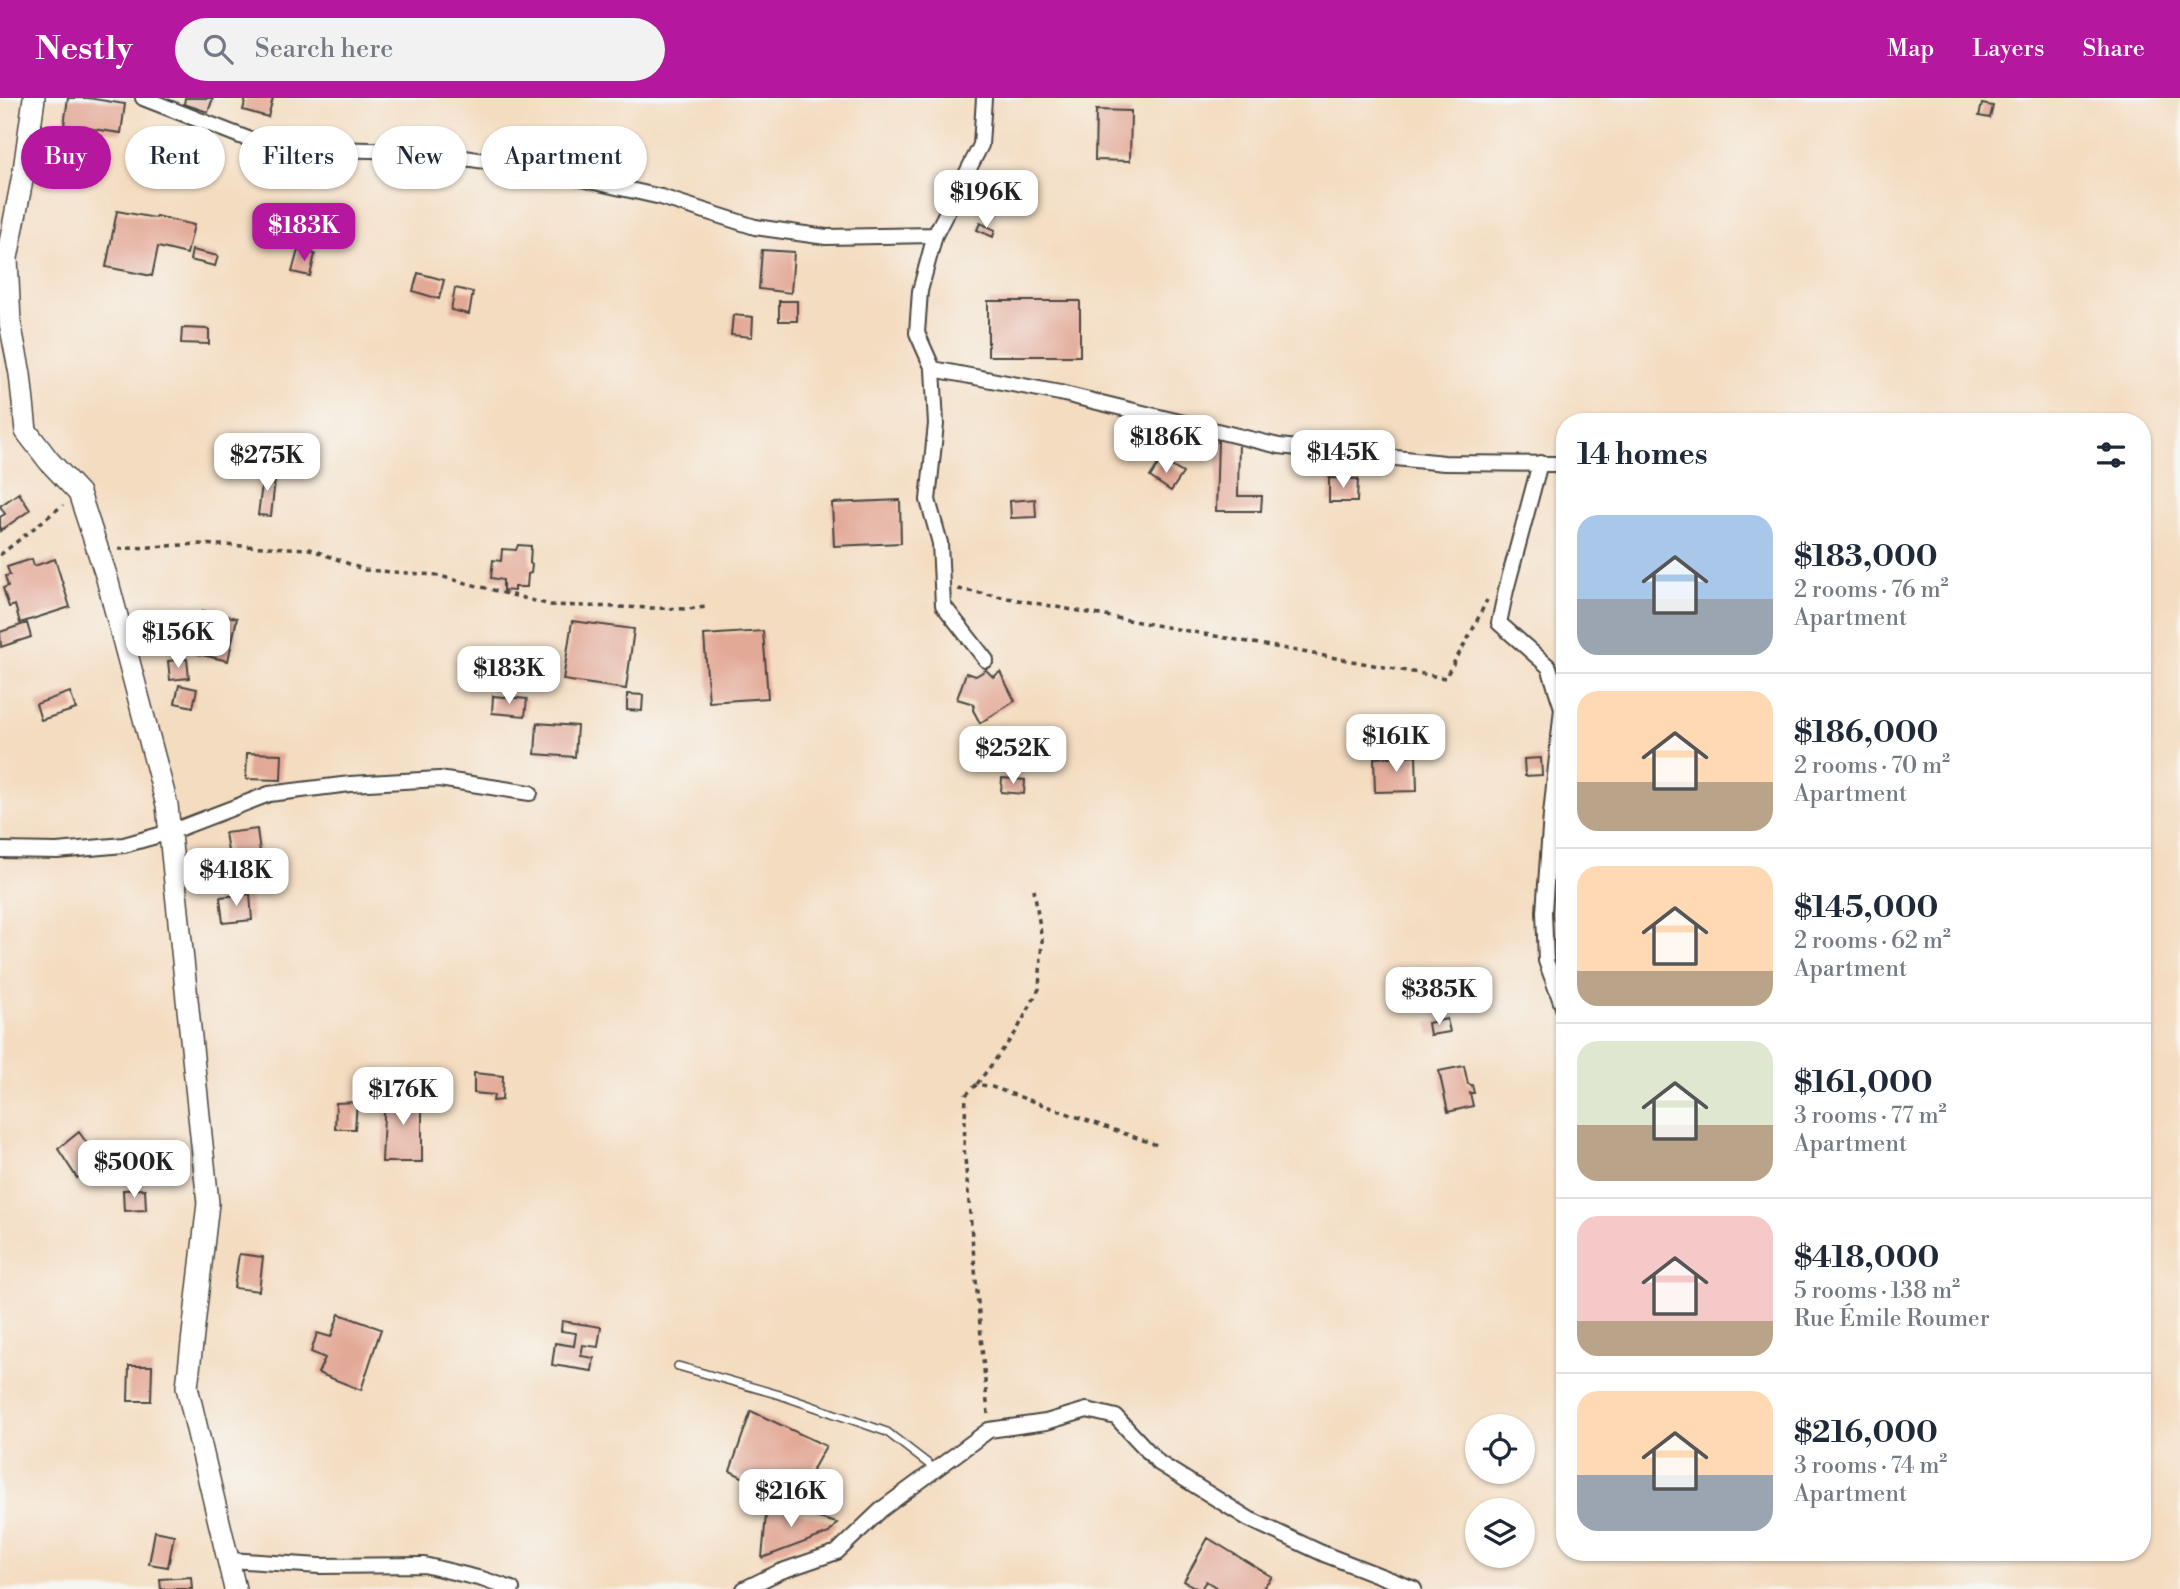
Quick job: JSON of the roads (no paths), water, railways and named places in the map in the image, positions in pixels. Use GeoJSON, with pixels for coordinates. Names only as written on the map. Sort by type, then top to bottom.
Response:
{"type":"FeatureCollection","features":[{"type":"Feature","properties":{"kind":"street"},"geometry":{"type":"LineString","coordinates":[[34,98],[24,170],[4,257],[10,323],[20,374],[26,431],[79,493],[106,575],[167,805],[208,1203],[187,1387],[235,1589]]}},
{"type":"Feature","properties":{"kind":"street"},"geometry":{"type":"LineString","coordinates":[[143,98],[248,139],[323,149],[417,151],[532,168],[661,197],[755,227],[826,237],[935,235]]}},
{"type":"Feature","properties":{"kind":"street"},"geometry":{"type":"LineString","coordinates":[[984,98],[981,145],[935,235],[920,291],[917,333],[933,369],[936,424],[928,500],[940,543],[943,605],[986,660]]}},
{"type":"Feature","properties":{"kind":"street"},"geometry":{"type":"LineString","coordinates":[[933,369],[1060,393],[1279,446],[1444,463],[1556,464]]}},
{"type":"Feature","properties":{"kind":"street"},"geometry":{"type":"LineString","coordinates":[[1540,464],[1499,622],[1549,667],[1556,689]]}},
{"type":"Feature","properties":{"kind":"street"},"geometry":{"type":"LineString","coordinates":[[1556,762],[1544,912],[1546,961],[1556,988]]}},
{"type":"Feature","properties":{"kind":"street"},"geometry":{"type":"LineString","coordinates":[[0,850],[57,851],[124,845],[170,832],[270,794],[350,784],[439,779],[530,793]]}},
{"type":"Feature","properties":{"kind":"street"},"geometry":{"type":"LineString","coordinates":[[744,1589],[779,1572],[837,1552],[882,1509],[989,1430],[1046,1422],[1087,1410],[1116,1417],[1159,1463],[1249,1519],[1324,1554],[1414,1589]]}},
{"type":"Feature","properties":{"kind":"street"},"geometry":{"type":"LineString","coordinates":[[230,1560],[318,1566],[424,1565],[512,1589]]}},
{"type":"Feature","properties":{"kind":"lane"},"geometry":{"type":"LineString","coordinates":[[678,1366],[780,1395],[887,1432],[936,1469]]}}]}
